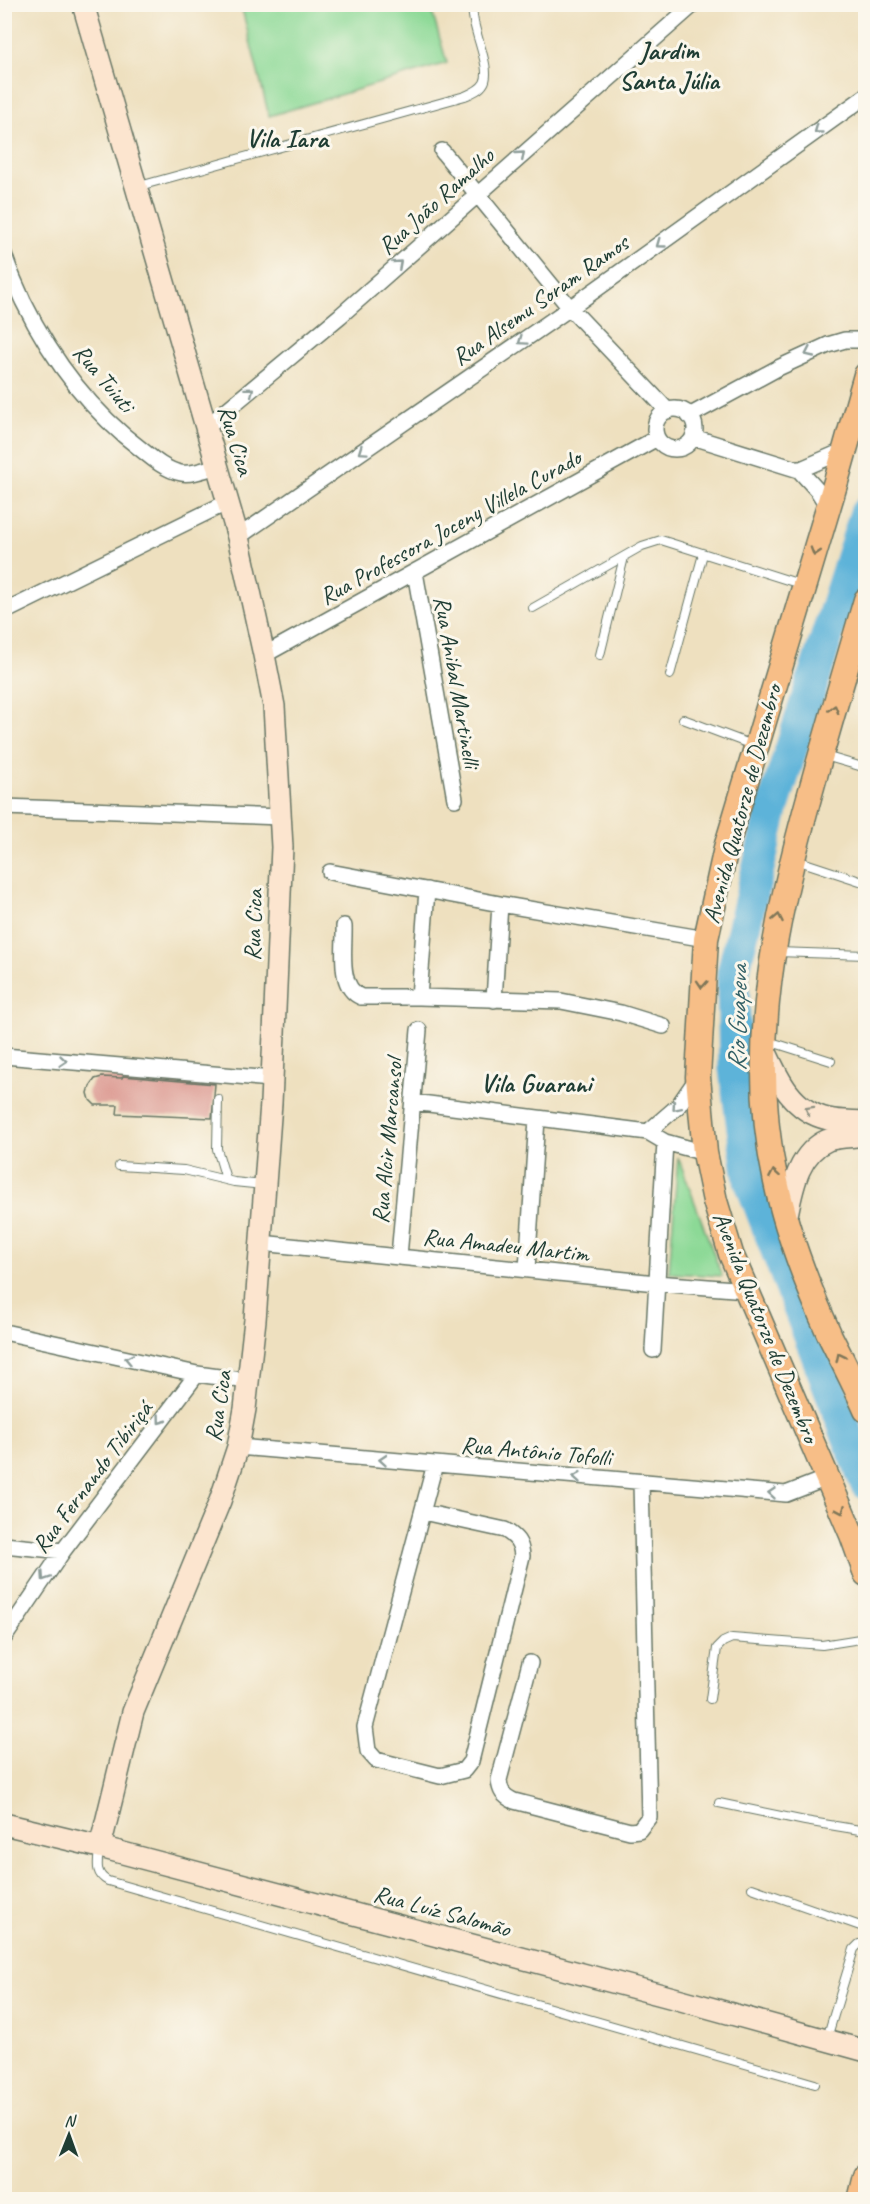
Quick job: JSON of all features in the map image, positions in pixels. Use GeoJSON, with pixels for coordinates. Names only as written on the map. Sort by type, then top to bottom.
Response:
{"type":"FeatureCollection","features":[{"type":"Feature","properties":{"kind":"main road","name":"Avenida Quatorze de Dezembro"},"geometry":{"type":"LineString","coordinates":[[866,375],[726,848],[706,939],[698,1077],[705,1152],[715,1201],[731,1254],[852,1535],[866,1574]]}},
{"type":"Feature","properties":{"kind":"main road"},"geometry":{"type":"LineString","coordinates":[[865,1406],[829,1334],[786,1220],[768,1140],[764,1104],[763,1043],[772,951],[791,859],[821,754],[860,636],[866,600]]}},
{"type":"Feature","properties":{"kind":"main road"},"geometry":{"type":"LineString","coordinates":[[860,2199],[866,2176]]}},
{"type":"Feature","properties":{"kind":"street","name":"Rua Cica"},"geometry":{"type":"LineString","coordinates":[[83,4],[238,537],[274,706],[282,847],[272,1079],[261,1243],[249,1381],[238,1447],[231,1472],[203,1545],[134,1712],[100,1847]]}},
{"type":"Feature","properties":{"kind":"street","name":"Rua João Ramalho"},"geometry":{"type":"LineString","coordinates":[[206,428],[340,316],[694,4]]}},
{"type":"Feature","properties":{"kind":"street","name":"Rua Alsemu Soram Ramos"},"geometry":{"type":"LineString","coordinates":[[238,537],[570,308],[866,96]]}},
{"type":"Feature","properties":{"kind":"street"},"geometry":{"type":"LineString","coordinates":[[442,151],[570,308],[668,411]]}},
{"type":"Feature","properties":{"kind":"street","name":"Rua Tuiuti"},"geometry":{"type":"LineString","coordinates":[[4,254],[8,269],[32,318],[62,367],[98,413],[129,441],[172,470],[183,474],[216,466]]}},
{"type":"Feature","properties":{"kind":"street"},"geometry":{"type":"LineString","coordinates":[[689,416],[778,368],[828,345],[845,340],[866,340]]}},
{"type":"Feature","properties":{"kind":"street"},"geometry":{"type":"LineString","coordinates":[[683,411],[689,416],[693,422],[693,437],[683,447],[668,448],[657,438],[656,422],[663,413],[683,411]]}},
{"type":"Feature","properties":{"kind":"street"},"geometry":{"type":"LineString","coordinates":[[693,437],[799,470],[818,491],[828,507]]}},
{"type":"Feature","properties":{"kind":"street","name":"Rua Professora Joceny Villela Curado"},"geometry":{"type":"LineString","coordinates":[[264,655],[657,438]]}},
{"type":"Feature","properties":{"kind":"street"},"geometry":{"type":"LineString","coordinates":[[799,470],[844,450]]}},
{"type":"Feature","properties":{"kind":"street"},"geometry":{"type":"LineString","coordinates":[[4,612],[228,502]]}},
{"type":"Feature","properties":{"kind":"street","name":"Rua Anibal Martinelli"},"geometry":{"type":"LineString","coordinates":[[415,572],[455,799]]}},
{"type":"Feature","properties":{"kind":"street"},"geometry":{"type":"LineString","coordinates":[[4,807],[281,817]]}},
{"type":"Feature","properties":{"kind":"street"},"geometry":{"type":"LineString","coordinates":[[330,872],[706,939]]}},
{"type":"Feature","properties":{"kind":"street"},"geometry":{"type":"LineString","coordinates":[[419,997],[427,890]]}},
{"type":"Feature","properties":{"kind":"street"},"geometry":{"type":"LineString","coordinates":[[494,1000],[500,904]]}},
{"type":"Feature","properties":{"kind":"street"},"geometry":{"type":"LineString","coordinates":[[345,926],[345,976],[349,989],[361,998],[419,997],[561,1001],[587,1005],[663,1026]]}},
{"type":"Feature","properties":{"kind":"street","name":"Rua Alcir Marcansol"},"geometry":{"type":"LineString","coordinates":[[399,1256],[419,1030]]}},
{"type":"Feature","properties":{"kind":"street"},"geometry":{"type":"LineString","coordinates":[[763,1043],[788,1095],[806,1110],[828,1119],[866,1122]]}},
{"type":"Feature","properties":{"kind":"street"},"geometry":{"type":"LineString","coordinates":[[4,1056],[272,1079]]}},
{"type":"Feature","properties":{"kind":"street"},"geometry":{"type":"LineString","coordinates":[[648,1132],[678,1106],[698,1077]]}},
{"type":"Feature","properties":{"kind":"street"},"geometry":{"type":"LineString","coordinates":[[413,1102],[648,1132],[665,1142],[705,1152]]}},
{"type":"Feature","properties":{"kind":"street"},"geometry":{"type":"LineString","coordinates":[[527,1269],[537,1119]]}},
{"type":"Feature","properties":{"kind":"street"},"geometry":{"type":"LineString","coordinates":[[786,1220],[796,1179],[808,1154],[828,1140],[866,1135]]}},
{"type":"Feature","properties":{"kind":"street"},"geometry":{"type":"LineString","coordinates":[[653,1350],[665,1142]]}},
{"type":"Feature","properties":{"kind":"street","name":"Rua Amadeu Martim"},"geometry":{"type":"LineString","coordinates":[[261,1243],[747,1290]]}},
{"type":"Feature","properties":{"kind":"street"},"geometry":{"type":"LineString","coordinates":[[4,1332],[197,1374],[249,1381]]}},
{"type":"Feature","properties":{"kind":"street","name":"Rua Fernando Tibiriçá"},"geometry":{"type":"LineString","coordinates":[[4,1638],[63,1551],[197,1374]]}},
{"type":"Feature","properties":{"kind":"street","name":"Rua Antônio Tofolli"},"geometry":{"type":"LineString","coordinates":[[238,1447],[786,1494],[827,1478]]}},
{"type":"Feature","properties":{"kind":"street"},"geometry":{"type":"LineString","coordinates":[[423,1512],[505,1530],[521,1545],[522,1556],[471,1761],[464,1770],[440,1776],[376,1760],[368,1751],[365,1739],[365,1726],[435,1464]]}},
{"type":"Feature","properties":{"kind":"street"},"geometry":{"type":"LineString","coordinates":[[530,1663],[499,1779],[500,1790],[505,1797],[514,1801],[630,1831],[639,1830],[649,1816],[641,1482]]}},
{"type":"Feature","properties":{"kind":"street"},"geometry":{"type":"LineString","coordinates":[[4,1545],[63,1551]]}},
{"type":"Feature","properties":{"kind":"street","name":"Rua Luíz Salomão"},"geometry":{"type":"LineString","coordinates":[[4,1824],[100,1847],[866,2051]]}},
{"type":"Feature","properties":{"kind":"lane"},"geometry":{"type":"LineString","coordinates":[[135,187],[465,96],[478,90],[485,82],[486,70],[474,24],[473,4]]}},
{"type":"Feature","properties":{"kind":"lane"},"geometry":{"type":"LineString","coordinates":[[533,608],[652,542],[661,540],[805,585]]}},
{"type":"Feature","properties":{"kind":"lane"},"geometry":{"type":"LineString","coordinates":[[670,675],[703,554]]}},
{"type":"Feature","properties":{"kind":"lane"},"geometry":{"type":"LineString","coordinates":[[600,655],[624,557]]}},
{"type":"Feature","properties":{"kind":"lane"},"geometry":{"type":"LineString","coordinates":[[683,719],[756,746]]}},
{"type":"Feature","properties":{"kind":"lane"},"geometry":{"type":"LineString","coordinates":[[821,754],[866,768]]}},
{"type":"Feature","properties":{"kind":"lane"},"geometry":{"type":"LineString","coordinates":[[791,859],[866,883]]}},
{"type":"Feature","properties":{"kind":"lane"},"geometry":{"type":"LineString","coordinates":[[772,951],[866,955]]}},
{"type":"Feature","properties":{"kind":"lane"},"geometry":{"type":"LineString","coordinates":[[763,1043],[831,1061]]}},
{"type":"Feature","properties":{"kind":"lane"},"geometry":{"type":"LineString","coordinates":[[218,1099],[217,1149],[225,1179]]}},
{"type":"Feature","properties":{"kind":"lane"},"geometry":{"type":"LineString","coordinates":[[119,1166],[184,1170],[265,1185]]}},
{"type":"Feature","properties":{"kind":"lane"},"geometry":{"type":"LineString","coordinates":[[710,1699],[717,1648],[732,1638],[822,1645],[866,1638]]}},
{"type":"Feature","properties":{"kind":"lane"},"geometry":{"type":"LineString","coordinates":[[719,1803],[866,1831]]}},
{"type":"Feature","properties":{"kind":"lane"},"geometry":{"type":"LineString","coordinates":[[100,1847],[97,1868],[102,1878],[108,1881],[815,2084]]}},
{"type":"Feature","properties":{"kind":"lane"},"geometry":{"type":"LineString","coordinates":[[752,1888],[866,1928]]}},
{"type":"Feature","properties":{"kind":"lane"},"geometry":{"type":"LineString","coordinates":[[826,2040],[854,1950],[859,1944],[866,1943]]}},
{"type":"Feature","properties":{"kind":"green space"},"geometry":{"type":"Polygon","coordinates":[[[241,5],[430,5],[447,63],[269,116],[241,5]]]}},
{"type":"Feature","properties":{"kind":"green space"},"geometry":{"type":"Polygon","coordinates":[[[678,1157],[722,1276],[669,1273],[678,1157]]]}},
{"type":"Feature","properties":{"kind":"building"},"geometry":{"type":"Polygon","coordinates":[[[123,1076],[215,1084],[212,1118],[117,1114],[118,1105],[95,1105],[90,1100],[88,1093],[95,1079],[122,1078],[123,1076]]]}},
{"type":"Feature","properties":{"kind":"waterway","name":"Rio Guapeva"},"geometry":{"type":"LineString","coordinates":[[866,513],[772,810],[733,973],[735,1069],[750,1180],[866,1483]]}},
{"type":"Feature","properties":{"kind":"district","name":"Jardim Santa Júlia"},"geometry":{"type":"Point","coordinates":[669,65]}},
{"type":"Feature","properties":{"kind":"district","name":"Vila Iara"},"geometry":{"type":"Point","coordinates":[287,138]}},
{"type":"Feature","properties":{"kind":"district","name":"Vila Guarani"},"geometry":{"type":"Point","coordinates":[536,1083]}}]}
